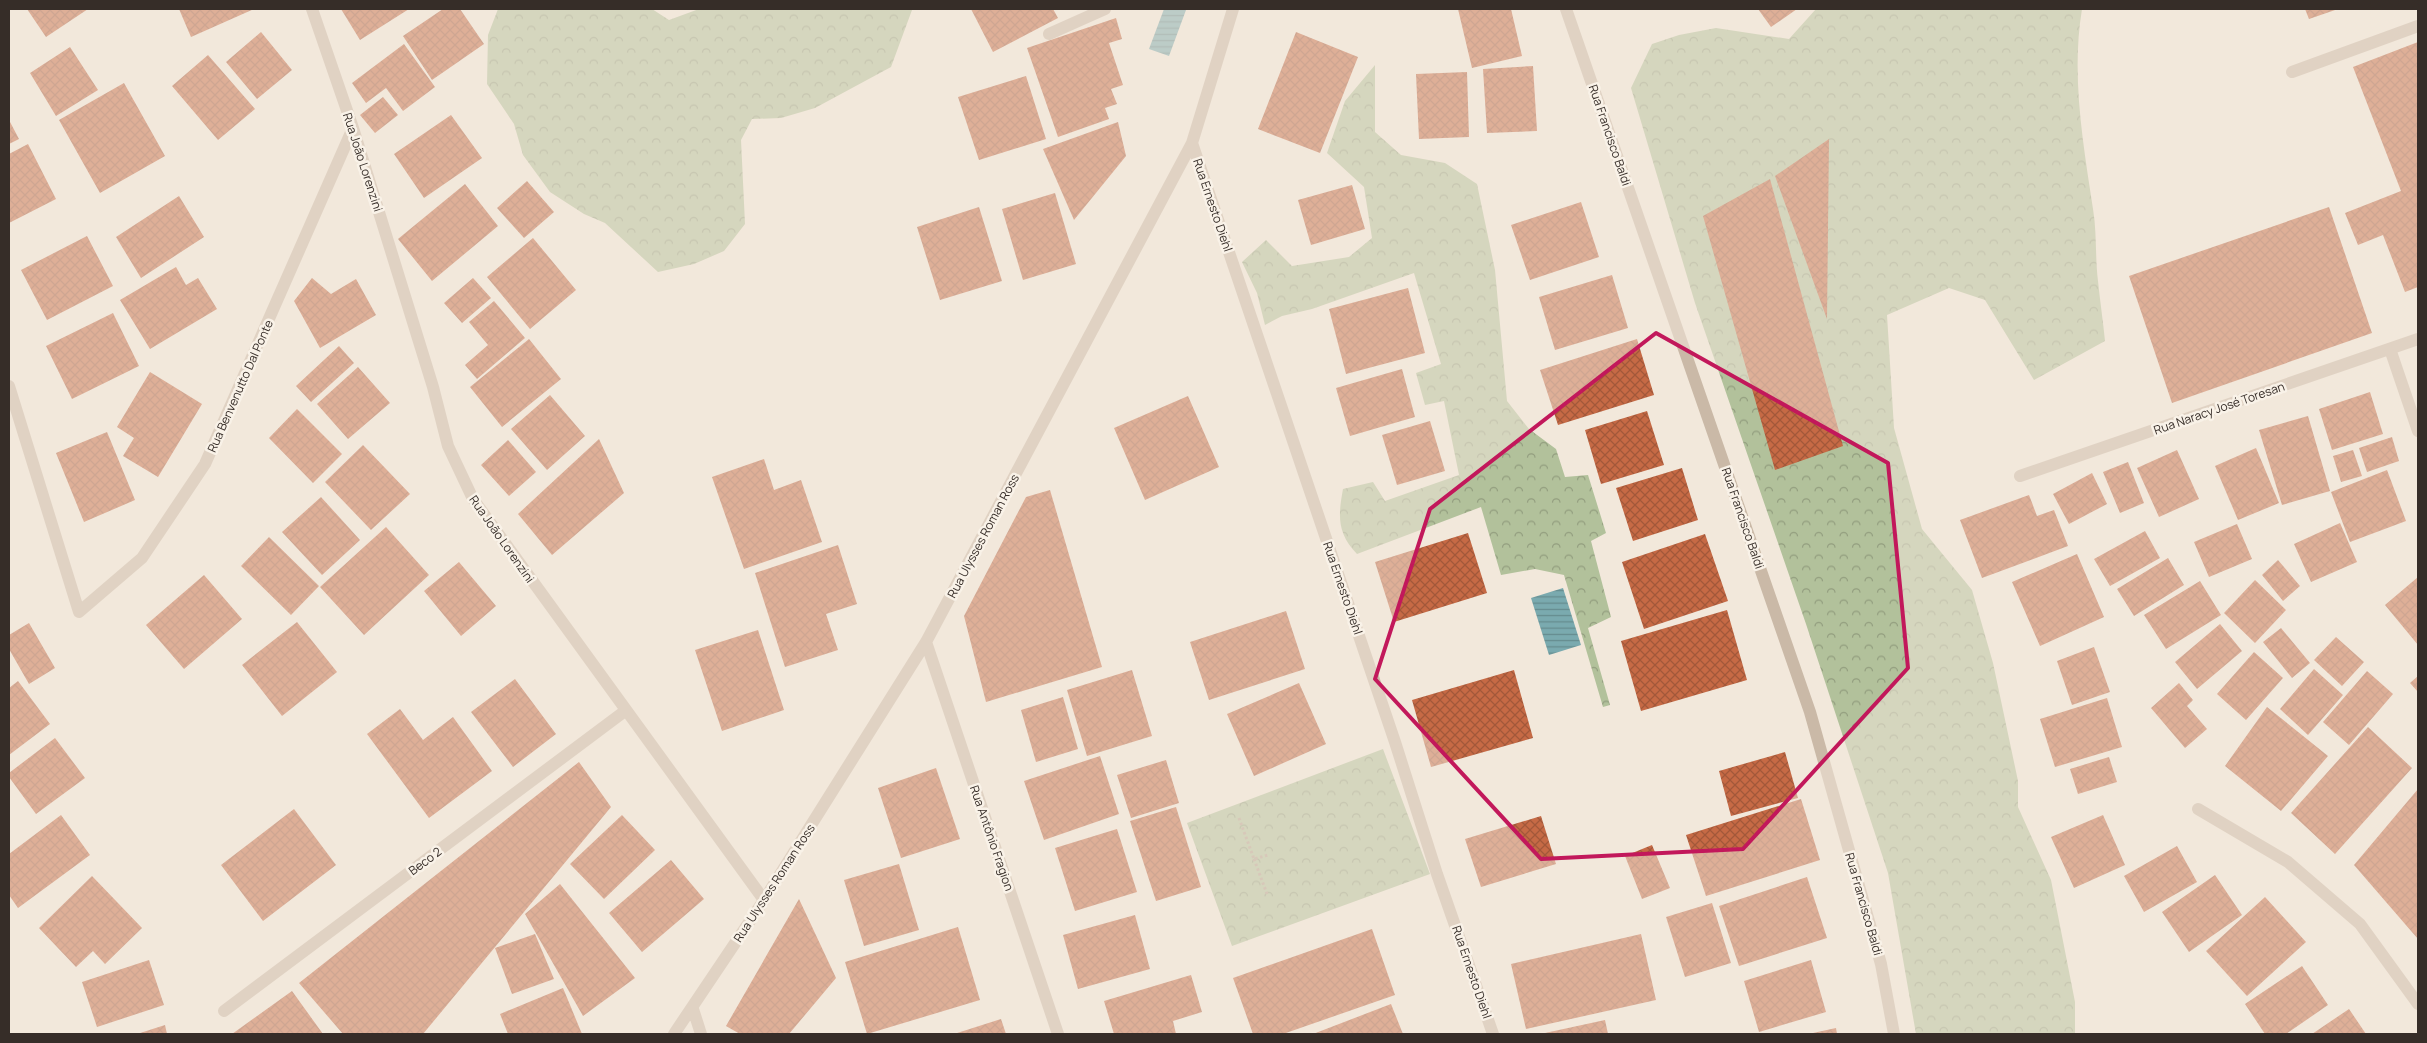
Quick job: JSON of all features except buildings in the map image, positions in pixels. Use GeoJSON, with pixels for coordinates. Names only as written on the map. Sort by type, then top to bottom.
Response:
{"type":"FeatureCollection","features":[{"type":"Feature","properties":{"kind":"street","name":"Rua João Lorenzini"},"geometry":{"type":"LineString","coordinates":[[312,9],[353,128],[433,387],[448,446],[469,491],[625,711],[764,900]]}},
{"type":"Feature","properties":{"kind":"street"},"geometry":{"type":"LineString","coordinates":[[1050,34],[1105,9]]}},
{"type":"Feature","properties":{"kind":"street","name":"Rua Ulysses Roman Ross"},"geometry":{"type":"LineString","coordinates":[[674,1034],[693,1010],[764,900],[926,642],[1192,143],[1233,9]]}},
{"type":"Feature","properties":{"kind":"street","name":"Rua Francisco Baldi"},"geometry":{"type":"LineString","coordinates":[[1566,9],[1810,712],[1881,964],[1894,1034]]}},
{"type":"Feature","properties":{"kind":"street"},"geometry":{"type":"LineString","coordinates":[[2292,72],[2418,26]]}},
{"type":"Feature","properties":{"kind":"street","name":"Rua Benvenutto Dal Ponte"},"geometry":{"type":"LineString","coordinates":[[9,386],[79,612],[142,558],[205,464],[353,128]]}},
{"type":"Feature","properties":{"kind":"street","name":"Rua Ernesto Diehl"},"geometry":{"type":"LineString","coordinates":[[1192,143],[1395,742],[1437,874],[1493,1034]]}},
{"type":"Feature","properties":{"kind":"street","name":"Rua Naracy José Toresan"},"geometry":{"type":"LineString","coordinates":[[2020,476],[2418,339]]}},
{"type":"Feature","properties":{"kind":"street"},"geometry":{"type":"LineString","coordinates":[[2390,349],[2418,431]]}},
{"type":"Feature","properties":{"kind":"street","name":"Rua Antônio Fragion"},"geometry":{"type":"LineString","coordinates":[[926,642],[1058,1034]]}},
{"type":"Feature","properties":{"kind":"street","name":"Beco 2"},"geometry":{"type":"LineString","coordinates":[[224,1011],[625,711]]}},
{"type":"Feature","properties":{"kind":"street"},"geometry":{"type":"LineString","coordinates":[[2198,809],[2288,862],[2360,924],[2418,1004]]}},
{"type":"Feature","properties":{"kind":"street"},"geometry":{"type":"LineString","coordinates":[[693,1010],[701,1034]]}},
{"type":"Feature","properties":{"kind":"path"},"geometry":{"type":"LineString","coordinates":[[1238,818],[1267,894]]}},
{"type":"Feature","properties":{"kind":"path"},"geometry":{"type":"LineString","coordinates":[[1254,859],[1268,856]]}},
{"type":"Feature","properties":{"kind":"highlighted area"},"geometry":{"type":"Polygon","coordinates":[[[1656,333],[1888,463],[1908,668],[1743,849],[1541,859],[1375,679],[1430,509],[1656,333]]]}},
{"type":"Feature","properties":{"kind":"green space"},"geometry":{"type":"Polygon","coordinates":[[[498,9],[652,9],[669,20],[699,9],[912,10],[891,67],[815,108],[781,118],[752,119],[741,140],[745,224],[724,251],[694,264],[658,272],[605,223],[584,214],[550,192],[523,155],[514,124],[487,84],[488,35],[498,9]]]}},
{"type":"Feature","properties":{"kind":"green space"},"geometry":{"type":"Polygon","coordinates":[[[1816,9],[2082,9],[2079,34],[2078,84],[2094,218],[2097,272],[2105,341],[2034,380],[1985,300],[1949,288],[1887,315],[1894,428],[1922,529],[1972,590],[1993,663],[2018,781],[2018,807],[2051,880],[2075,1002],[2075,1034],[1916,1034],[1888,873],[1806,624],[1695,303],[1631,88],[1652,44],[1679,35],[1716,28],[1789,39],[1816,9]]]}},
{"type":"Feature","properties":{"kind":"green space"},"geometry":{"type":"Polygon","coordinates":[[[1375,65],[1375,132],[1401,155],[1445,163],[1477,184],[1495,270],[1507,401],[1529,429],[1556,449],[1565,477],[1588,475],[1606,533],[1591,541],[1611,617],[1588,628],[1610,705],[1603,707],[1564,575],[1535,569],[1501,575],[1481,507],[1357,554],[1342,531],[1340,508],[1343,489],[1373,482],[1385,501],[1459,475],[1444,401],[1425,405],[1416,373],[1441,364],[1414,273],[1312,309],[1282,316],[1265,325],[1257,293],[1242,262],[1266,240],[1292,266],[1349,257],[1372,238],[1364,187],[1327,153],[1345,101],[1375,65]]]}},
{"type":"Feature","properties":{"kind":"green space"},"geometry":{"type":"Polygon","coordinates":[[[1383,749],[1430,874],[1232,946],[1187,823],[1383,749]]]}},
{"type":"Feature","properties":{"kind":"water"},"geometry":{"type":"Polygon","coordinates":[[[1164,9],[1186,10],[1169,56],[1149,49],[1164,9]]]}},
{"type":"Feature","properties":{"kind":"water"},"geometry":{"type":"Polygon","coordinates":[[[1563,588],[1581,645],[1549,655],[1531,598],[1563,588]]]}}]}
